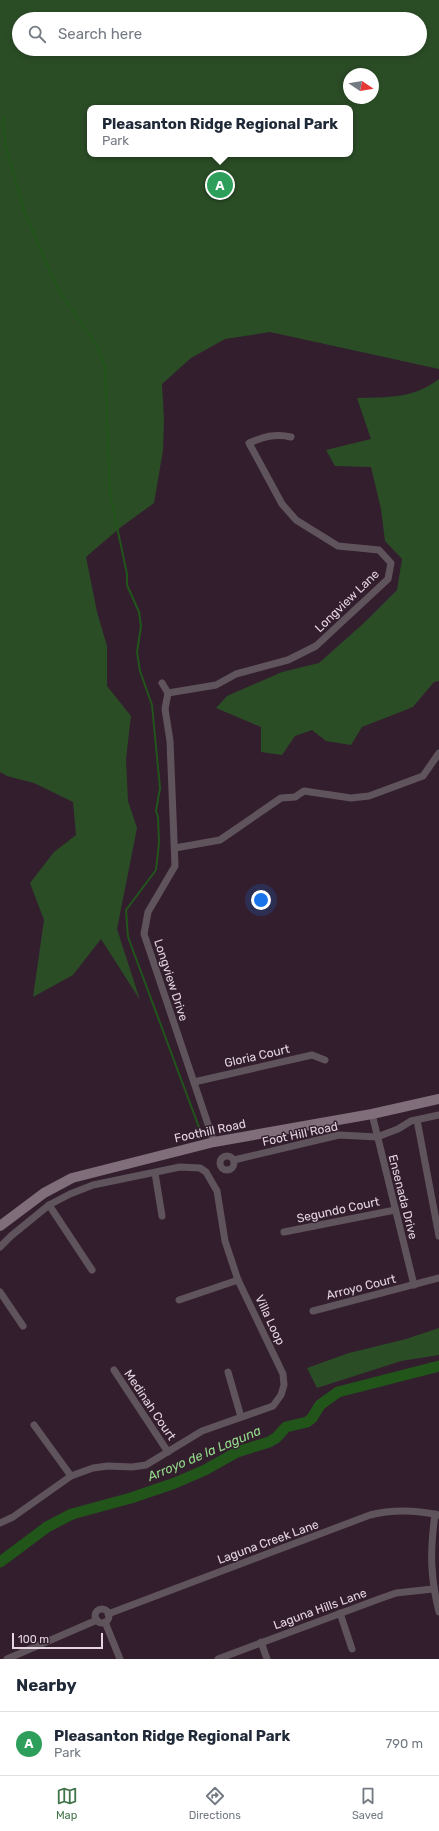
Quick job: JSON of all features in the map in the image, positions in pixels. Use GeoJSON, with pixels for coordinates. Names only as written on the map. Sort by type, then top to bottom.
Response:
{"type":"FeatureCollection","features":[{"type":"Feature","properties":{"kind":"main road","name":"Foothill Road"},"geometry":{"type":"LineString","coordinates":[[0,1226],[44,1193],[72,1178],[214,1142],[372,1114],[439,1099]]}},
{"type":"Feature","properties":{"kind":"street","name":"Longview Lane"},"geometry":{"type":"LineString","coordinates":[[168,693],[216,685],[236,674],[288,660],[316,646],[388,579],[391,563],[379,550],[338,546],[296,520],[282,504],[248,443],[272,435],[291,437]]}},
{"type":"Feature","properties":{"kind":"street"},"geometry":{"type":"LineString","coordinates":[[162,683],[168,693]]}},
{"type":"Feature","properties":{"kind":"street","name":"Longview Drive"},"geometry":{"type":"LineString","coordinates":[[168,693],[165,709],[170,741],[175,866],[148,912],[144,934],[214,1142]]}},
{"type":"Feature","properties":{"kind":"street"},"geometry":{"type":"LineString","coordinates":[[174,848],[220,840],[281,798],[295,797],[304,791],[351,798],[370,796],[423,776],[439,753]]}},
{"type":"Feature","properties":{"kind":"street","name":"Gloria Court"},"geometry":{"type":"LineString","coordinates":[[194,1082],[312,1055],[325,1060]]}},
{"type":"Feature","properties":{"kind":"street","name":"Ensenada Drive"},"geometry":{"type":"LineString","coordinates":[[372,1114],[414,1285]]}},
{"type":"Feature","properties":{"kind":"street","name":"Foot Hill Road"},"geometry":{"type":"LineString","coordinates":[[234,1160],[339,1134],[377,1137],[417,1120],[439,1115]]}},
{"type":"Feature","properties":{"kind":"street"},"geometry":{"type":"LineString","coordinates":[[417,1120],[439,1236]]}},
{"type":"Feature","properties":{"kind":"street","name":"Villa Loop"},"geometry":{"type":"LineString","coordinates":[[0,1247],[49,1205],[70,1194],[93,1185],[180,1167],[200,1168],[206,1172],[217,1191],[225,1241],[238,1280],[283,1374],[284,1385],[281,1395],[273,1406],[202,1432],[146,1465],[93,1468],[71,1476],[13,1518],[0,1523]]}},
{"type":"Feature","properties":{"kind":"street"},"geometry":{"type":"LineString","coordinates":[[155,1173],[162,1216]]}},
{"type":"Feature","properties":{"kind":"street"},"geometry":{"type":"LineString","coordinates":[[49,1205],[92,1270]]}},
{"type":"Feature","properties":{"kind":"street","name":"Segundo Court"},"geometry":{"type":"LineString","coordinates":[[284,1232],[395,1210]]}},
{"type":"Feature","properties":{"kind":"street","name":"Arroyo Court"},"geometry":{"type":"LineString","coordinates":[[313,1311],[439,1278]]}},
{"type":"Feature","properties":{"kind":"street"},"geometry":{"type":"LineString","coordinates":[[179,1300],[238,1280]]}},
{"type":"Feature","properties":{"kind":"street"},"geometry":{"type":"LineString","coordinates":[[0,1292],[23,1326]]}},
{"type":"Feature","properties":{"kind":"street","name":"Medinah Court"},"geometry":{"type":"LineString","coordinates":[[114,1370],[168,1452]]}},
{"type":"Feature","properties":{"kind":"street"},"geometry":{"type":"LineString","coordinates":[[228,1372],[241,1417]]}},
{"type":"Feature","properties":{"kind":"street"},"geometry":{"type":"LineString","coordinates":[[34,1425],[71,1476]]}},
{"type":"Feature","properties":{"kind":"street","name":"Laguna Creek Lane"},"geometry":{"type":"LineString","coordinates":[[108,1614],[370,1515],[396,1510],[422,1511],[437,1515]]}},
{"type":"Feature","properties":{"kind":"street"},"geometry":{"type":"LineString","coordinates":[[437,1515],[431,1545],[433,1589],[439,1612]]}},
{"type":"Feature","properties":{"kind":"street","name":"Laguna Hills Lane"},"geometry":{"type":"LineString","coordinates":[[218,1659],[396,1593],[433,1589]]}},
{"type":"Feature","properties":{"kind":"street"},"geometry":{"type":"LineString","coordinates":[[97,1620],[96,1613],[99,1610],[104,1610],[108,1614],[108,1619],[105,1622]]}},
{"type":"Feature","properties":{"kind":"street"},"geometry":{"type":"LineString","coordinates":[[340,1613],[352,1648]]}},
{"type":"Feature","properties":{"kind":"street"},"geometry":{"type":"LineString","coordinates":[[97,1620],[101,1623],[105,1622]]}},
{"type":"Feature","properties":{"kind":"street"},"geometry":{"type":"LineString","coordinates":[[7,1659],[25,1656],[97,1620]]}},
{"type":"Feature","properties":{"kind":"street"},"geometry":{"type":"LineString","coordinates":[[105,1622],[120,1659]]}},
{"type":"Feature","properties":{"kind":"street"},"geometry":{"type":"LineString","coordinates":[[261,1642],[267,1659]]}},
{"type":"Feature","properties":{"kind":"green space"},"geometry":{"type":"Polygon","coordinates":[[[0,0],[439,0],[439,369],[270,332],[225,339],[191,358],[162,384],[164,419],[163,450],[154,503],[121,527],[86,557],[97,612],[107,646],[107,686],[131,716],[126,759],[128,801],[137,828],[117,929],[140,1000],[101,939],[73,975],[33,997],[44,920],[30,883],[54,852],[76,835],[73,802],[34,783],[7,776],[0,772],[0,0]]]}},
{"type":"Feature","properties":{"kind":"green space"},"geometry":{"type":"Polygon","coordinates":[[[439,379],[439,681],[434,682],[413,707],[362,727],[351,745],[326,741],[312,730],[295,736],[282,755],[261,752],[261,727],[216,708],[227,696],[282,672],[319,663],[365,622],[397,590],[402,559],[385,541],[381,509],[371,467],[335,466],[326,450],[371,439],[357,398],[390,397],[410,394],[429,386],[439,379]]]}},
{"type":"Feature","properties":{"kind":"green space"},"geometry":{"type":"Polygon","coordinates":[[[439,1328],[439,1355],[401,1361],[317,1388],[307,1368],[349,1353],[406,1339],[439,1328]]]}},
{"type":"Feature","properties":{"kind":"waterway"},"geometry":{"type":"LineString","coordinates":[[4,118],[3,128],[6,147],[24,211],[58,289],[98,348],[105,368],[110,494],[127,574],[127,585],[139,612],[141,626],[137,652],[140,671],[152,705],[160,788],[156,811],[158,817],[159,843],[156,870],[126,910],[128,937],[200,1130]]}},
{"type":"Feature","properties":{"kind":"waterway","name":"Arroyo de la Laguna"},"geometry":{"type":"LineString","coordinates":[[0,1562],[47,1527],[72,1514],[131,1498],[175,1483],[205,1470],[237,1452],[269,1442],[276,1438],[286,1427],[307,1422],[312,1418],[320,1405],[338,1392],[439,1366]]}},
{"type":"Feature","properties":{"kind":"place","name":"Pleasanton Ridge Regional Park"},"geometry":{"type":"Point","coordinates":[220,185]}}]}
